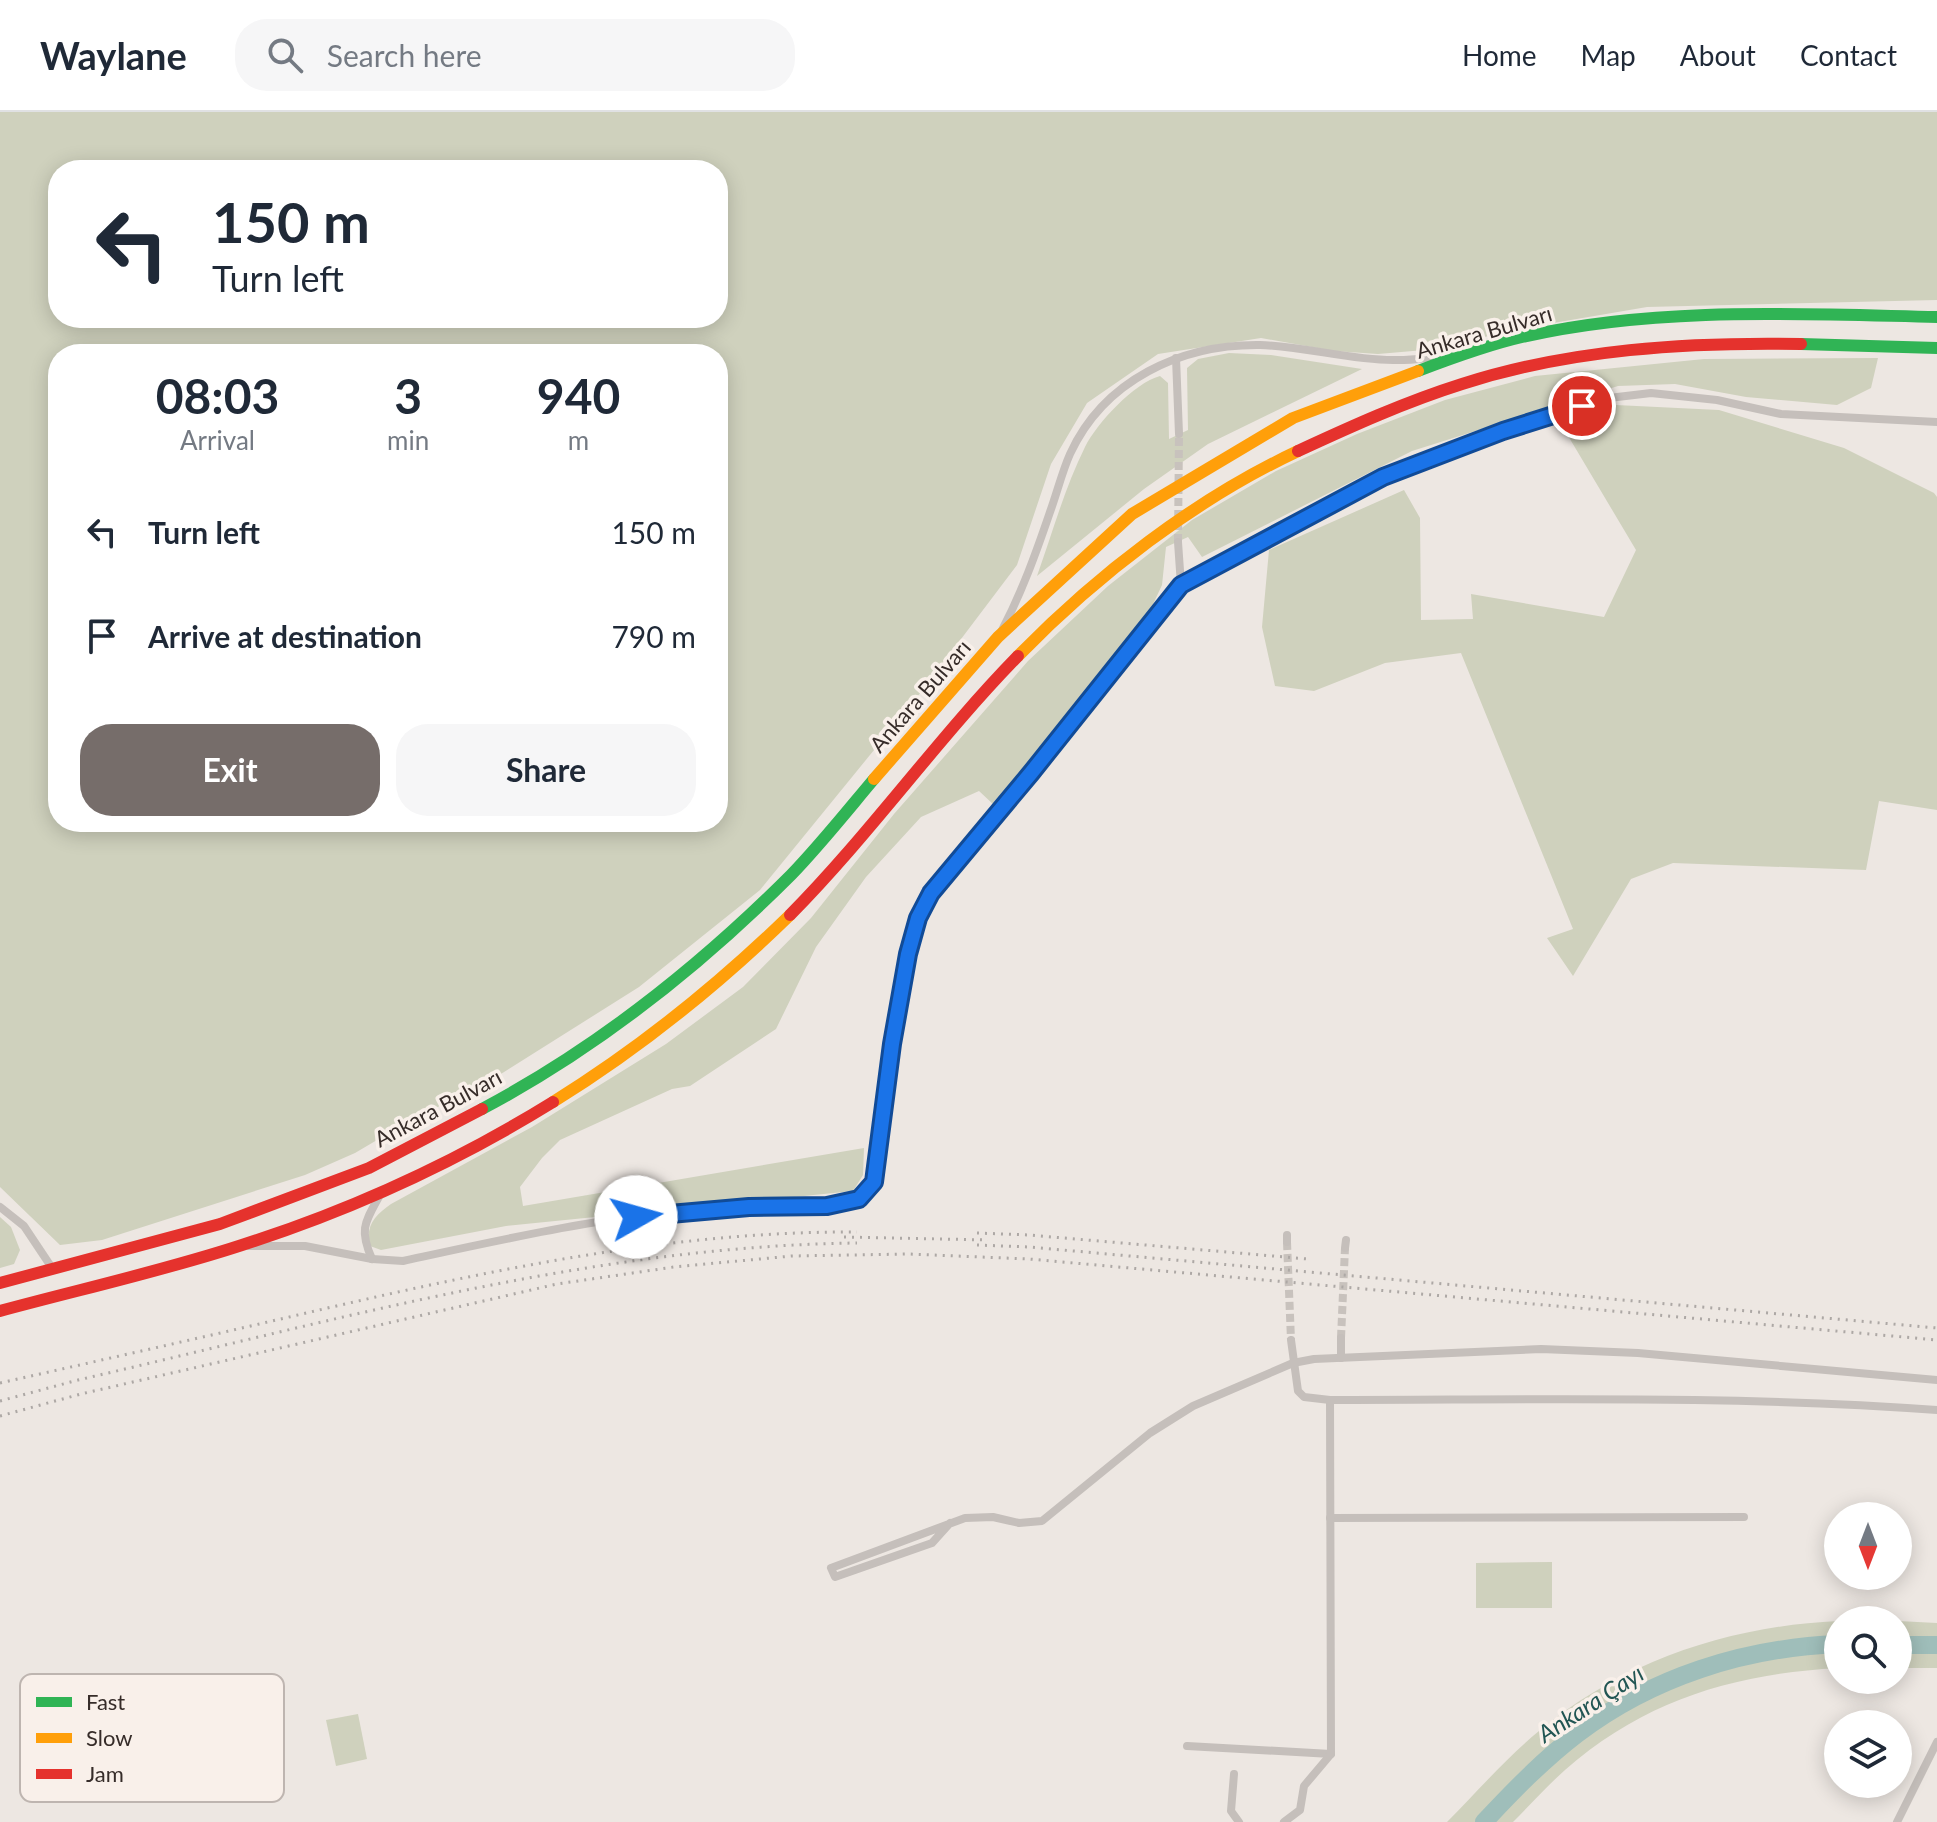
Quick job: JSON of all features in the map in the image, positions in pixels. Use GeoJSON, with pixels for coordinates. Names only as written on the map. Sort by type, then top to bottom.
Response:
{"type":"FeatureCollection","features":[{"type":"Feature","properties":{"kind":"main road","name":"Ankara Bulvarı"},"geometry":{"type":"LineString","coordinates":[[0,1283],[220,1224],[369,1168],[495,1102],[617,1027],[711,952],[793,873],[998,637],[1132,514],[1293,418],[1461,355],[1522,337],[1597,324],[1774,314],[1937,317]]}},
{"type":"Feature","properties":{"kind":"main road","name":"Ankara Bulvarı"},"geometry":{"type":"LineString","coordinates":[[0,1311],[241,1246],[381,1193],[522,1120],[635,1048],[730,973],[813,891],[982,692],[1062,613],[1149,539],[1306,444],[1412,400],[1526,365],[1654,347],[1782,345],[1937,348]]}},
{"type":"Feature","properties":{"kind":"street"},"geometry":{"type":"LineString","coordinates":[[998,637],[1033,563],[1071,453],[1101,407],[1134,377],[1176,358],[1221,347],[1261,345],[1394,360],[1461,355]]}},
{"type":"Feature","properties":{"kind":"street"},"geometry":{"type":"LineString","coordinates":[[1176,358],[1179,434]]}},
{"type":"Feature","properties":{"kind":"street"},"geometry":{"type":"LineString","coordinates":[[241,1246],[305,1246],[372,1259],[403,1261],[588,1224],[660,1213],[827,1206],[859,1199],[874,1182],[892,1044],[908,954],[918,918],[931,893],[1181,585],[1383,477],[1503,431],[1609,398],[1651,393],[1717,400],[1781,414],[1937,422]]}},
{"type":"Feature","properties":{"kind":"street"},"geometry":{"type":"LineString","coordinates":[[1178,542],[1181,585]]}},
{"type":"Feature","properties":{"kind":"street"},"geometry":{"type":"LineString","coordinates":[[372,1259],[363,1240],[367,1220],[381,1193]]}},
{"type":"Feature","properties":{"kind":"street"},"geometry":{"type":"LineString","coordinates":[[0,1207],[24,1226],[52,1268]]}},
{"type":"Feature","properties":{"kind":"street"},"geometry":{"type":"LineString","coordinates":[[1341,1338],[1341,1358]]}},
{"type":"Feature","properties":{"kind":"street"},"geometry":{"type":"LineString","coordinates":[[1291,1340],[1298,1391],[1304,1397],[1330,1400],[1686,1400],[1841,1403],[1937,1410]]}},
{"type":"Feature","properties":{"kind":"street"},"geometry":{"type":"LineString","coordinates":[[950,1523],[932,1543],[835,1577],[831,1568],[950,1523],[965,1518],[993,1517],[1019,1523],[1042,1521],[1150,1433],[1193,1406],[1293,1363],[1541,1349],[1638,1353],[1937,1380]]}},
{"type":"Feature","properties":{"kind":"street"},"geometry":{"type":"LineString","coordinates":[[1284,1822],[1300,1810],[1304,1786],[1331,1754],[1330,1400]]}},
{"type":"Feature","properties":{"kind":"street"},"geometry":{"type":"LineString","coordinates":[[1330,1518],[1744,1517]]}},
{"type":"Feature","properties":{"kind":"street"},"geometry":{"type":"LineString","coordinates":[[1897,1822],[1937,1742]]}},
{"type":"Feature","properties":{"kind":"street"},"geometry":{"type":"LineString","coordinates":[[1187,1746],[1331,1754]]}},
{"type":"Feature","properties":{"kind":"street"},"geometry":{"type":"LineString","coordinates":[[1234,1774],[1231,1811],[1239,1822]]}},
{"type":"Feature","properties":{"kind":"green space"},"geometry":{"type":"Polygon","coordinates":[[[0,112],[1937,112],[1937,300],[1647,307],[1513,330],[1436,349],[1378,354],[1334,351],[1261,338],[1158,354],[1087,403],[1051,464],[1017,565],[918,696],[760,890],[639,987],[485,1084],[411,1120],[355,1153],[305,1175],[102,1240],[60,1245],[0,1187],[0,112]]]}},
{"type":"Feature","properties":{"kind":"green space"},"geometry":{"type":"Polygon","coordinates":[[[1229,353],[1271,355],[1362,369],[1208,444],[1144,489],[1037,576],[1078,462],[1107,416],[1128,395],[1160,376],[1168,383],[1169,439],[1188,430],[1187,368],[1198,359],[1229,353]]]}},
{"type":"Feature","properties":{"kind":"green space"},"geometry":{"type":"Polygon","coordinates":[[[1878,358],[1871,388],[1837,405],[1746,397],[1675,384],[1618,386],[1412,451],[1202,557],[1188,537],[1166,547],[1162,585],[1148,615],[994,805],[979,791],[921,817],[866,877],[816,947],[776,1029],[690,1086],[672,1089],[560,1140],[520,1187],[523,1206],[864,1148],[863,1175],[853,1191],[506,1226],[381,1250],[370,1246],[370,1227],[380,1212],[391,1204],[532,1127],[666,1044],[743,987],[811,918],[894,814],[1028,661],[1108,586],[1192,520],[1276,471],[1357,434],[1445,400],[1535,376],[1704,359],[1878,358]]]}},
{"type":"Feature","properties":{"kind":"green space"},"geometry":{"type":"Polygon","coordinates":[[[1616,405],[1719,410],[1844,448],[1934,493],[1937,497],[1937,810],[1879,801],[1866,870],[1673,863],[1631,879],[1573,976],[1547,938],[1573,929],[1461,653],[1385,663],[1314,691],[1275,686],[1262,627],[1269,550],[1404,490],[1420,518],[1421,620],[1473,619],[1471,594],[1604,617],[1636,550],[1564,429],[1616,405]]]}},
{"type":"Feature","properties":{"kind":"green space"},"geometry":{"type":"Polygon","coordinates":[[[0,1217],[11,1227],[20,1250],[14,1264],[0,1268],[0,1217]]]}},
{"type":"Feature","properties":{"kind":"green space"},"geometry":{"type":"Polygon","coordinates":[[[1552,1562],[1552,1608],[1476,1608],[1476,1563],[1552,1562]]]}},
{"type":"Feature","properties":{"kind":"green space"},"geometry":{"type":"Polygon","coordinates":[[[1824,1622],[1824,1669],[1727,1684],[1692,1695],[1627,1725],[1595,1746],[1558,1776],[1513,1822],[1447,1822],[1527,1741],[1572,1706],[1606,1685],[1680,1652],[1757,1630],[1824,1622]]]}},
{"type":"Feature","properties":{"kind":"green space"},"geometry":{"type":"Polygon","coordinates":[[[1912,1622],[1937,1623],[1937,1668],[1912,1668],[1912,1622]]]}},
{"type":"Feature","properties":{"kind":"green space"},"geometry":{"type":"Polygon","coordinates":[[[358,1714],[367,1759],[336,1766],[326,1720],[358,1714]]]}},
{"type":"Feature","properties":{"kind":"waterway","name":"Ankara Çayı"},"geometry":{"type":"LineString","coordinates":[[1484,1822],[1564,1744],[1636,1696],[1700,1669],[1734,1659],[1824,1645]]}},
{"type":"Feature","properties":{"kind":"waterway","name":"Ankara Çayı"},"geometry":{"type":"LineString","coordinates":[[1912,1645],[1937,1645]]}},
{"type":"Feature","properties":{"kind":"tunnel"},"geometry":{"type":"LineString","coordinates":[[1178,542],[1179,434]]}},
{"type":"Feature","properties":{"kind":"tunnel"},"geometry":{"type":"LineString","coordinates":[[1287,1242],[1291,1340]]}},
{"type":"Feature","properties":{"kind":"tunnel"},"geometry":{"type":"LineString","coordinates":[[1341,1338],[1345,1248]]}},
{"type":"Feature","properties":{"kind":"railway"},"geometry":{"type":"LineString","coordinates":[[0,1383],[385,1295],[586,1255],[721,1238],[857,1232]]}},
{"type":"Feature","properties":{"kind":"railway"},"geometry":{"type":"LineString","coordinates":[[977,1233],[1308,1259]]}},
{"type":"Feature","properties":{"kind":"railway"},"geometry":{"type":"LineString","coordinates":[[844,1237],[988,1240]]}},
{"type":"Feature","properties":{"kind":"railway"},"geometry":{"type":"LineString","coordinates":[[0,1401],[464,1290],[659,1257],[758,1247],[857,1243]]}},
{"type":"Feature","properties":{"kind":"railway"},"geometry":{"type":"LineString","coordinates":[[977,1245],[1029,1247],[1937,1328]]}},
{"type":"Feature","properties":{"kind":"railway"},"geometry":{"type":"LineString","coordinates":[[0,1416],[81,1394],[557,1284],[674,1267],[792,1256],[909,1254],[1029,1259],[1937,1340]]}},
{"type":"Feature","properties":{"kind":"traffic: fast"},"geometry":{"type":"LineString","coordinates":[[1418,371],[1522,337],[1625,320],[1729,314],[1937,317]]}},
{"type":"Feature","properties":{"kind":"traffic: fast"},"geometry":{"type":"LineString","coordinates":[[1801,344],[1937,348]]}},
{"type":"Feature","properties":{"kind":"traffic: fast"},"geometry":{"type":"LineString","coordinates":[[482,1109],[566,1060],[606,1032],[720,942],[791,875],[874,779]]}},
{"type":"Feature","properties":{"kind":"traffic: slow"},"geometry":{"type":"LineString","coordinates":[[874,779],[998,637],[1132,514],[1293,418],[1418,371]]}},
{"type":"Feature","properties":{"kind":"traffic: slow"},"geometry":{"type":"LineString","coordinates":[[1018,656],[1080,597],[1149,542],[1221,492],[1298,451]]}},
{"type":"Feature","properties":{"kind":"traffic: slow"},"geometry":{"type":"LineString","coordinates":[[553,1102],[677,1015],[790,915]]}},
{"type":"Feature","properties":{"kind":"traffic: jam"},"geometry":{"type":"LineString","coordinates":[[1298,451],[1441,391],[1545,363],[1630,350],[1715,344],[1801,344]]}},
{"type":"Feature","properties":{"kind":"traffic: jam"},"geometry":{"type":"LineString","coordinates":[[790,915],[1018,656]]}},
{"type":"Feature","properties":{"kind":"traffic: jam"},"geometry":{"type":"LineString","coordinates":[[0,1311],[152,1272],[323,1216],[441,1164],[553,1102]]}},
{"type":"Feature","properties":{"kind":"traffic: jam"},"geometry":{"type":"LineString","coordinates":[[0,1283],[220,1224],[369,1168],[482,1109]]}},
{"type":"Feature","properties":{"kind":"route"},"geometry":{"type":"LineString","coordinates":[[636,1217],[749,1207],[827,1206],[859,1199],[874,1182],[892,1044],[908,954],[918,918],[931,893],[1181,585],[1383,477],[1503,431],[1582,406]]}}]}
